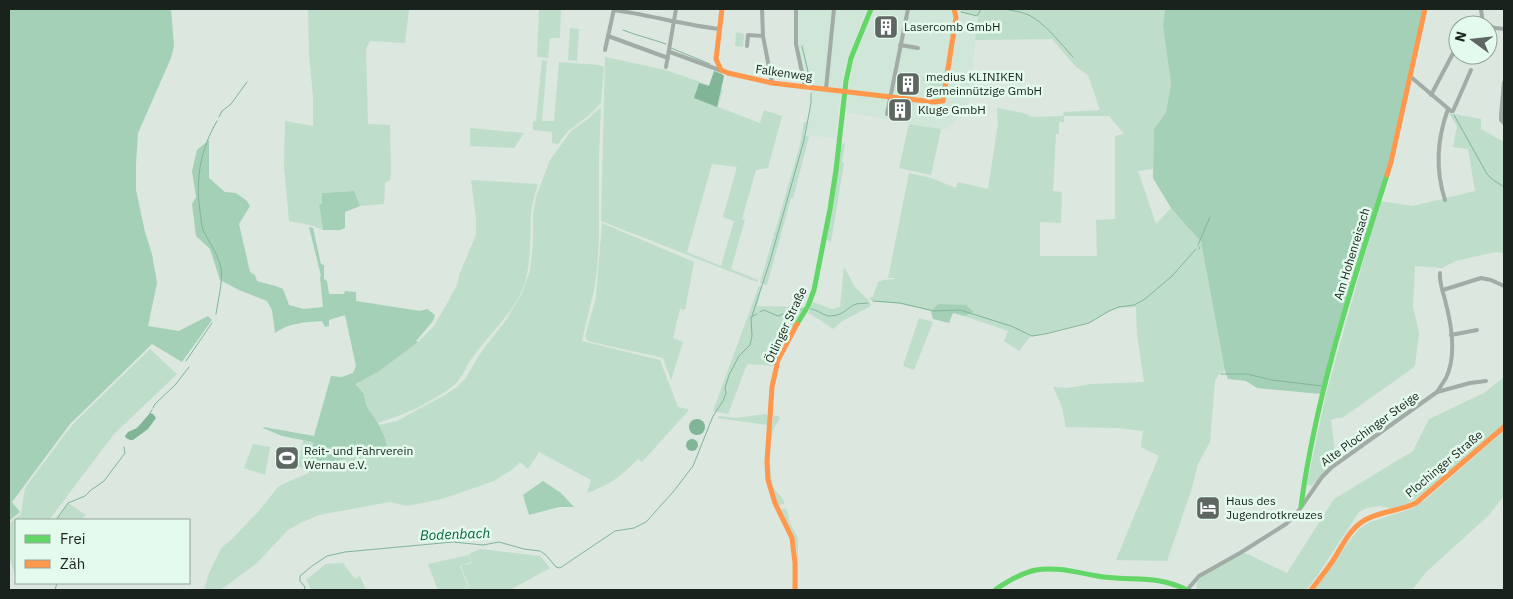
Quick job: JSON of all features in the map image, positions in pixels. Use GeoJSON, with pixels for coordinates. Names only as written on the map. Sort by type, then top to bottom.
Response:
{"type":"FeatureCollection","features":[{"type":"Feature","properties":{"kind":"street"},"geometry":{"type":"LineString","coordinates":[[666,67],[676,9]]}},
{"type":"Feature","properties":{"kind":"street"},"geometry":{"type":"LineString","coordinates":[[605,50],[614,10],[720,29],[722,9]]}},
{"type":"Feature","properties":{"kind":"street"},"geometry":{"type":"LineString","coordinates":[[762,9],[764,36],[772,83]]}},
{"type":"Feature","properties":{"kind":"street"},"geometry":{"type":"LineString","coordinates":[[796,9],[796,44],[805,87]]}},
{"type":"Feature","properties":{"kind":"street"},"geometry":{"type":"LineString","coordinates":[[826,89],[834,9]]}},
{"type":"Feature","properties":{"kind":"street","name":"Ötlinger Straße"},"geometry":{"type":"LineString","coordinates":[[795,590],[795,563],[792,538],[775,503],[768,480],[766,462],[772,387],[778,360],[808,306],[814,290],[836,170],[845,91],[853,53],[871,9]]}},
{"type":"Feature","properties":{"kind":"street"},"geometry":{"type":"LineString","coordinates":[[887,114],[908,9]]}},
{"type":"Feature","properties":{"kind":"street","name":"Falkenweg"},"geometry":{"type":"LineString","coordinates":[[720,29],[716,59],[721,70],[728,73],[772,83],[934,102],[943,101],[956,17],[954,9]]}},
{"type":"Feature","properties":{"kind":"street","name":"Am Hohenreisach"},"geometry":{"type":"LineString","coordinates":[[1301,506],[1306,469],[1325,387],[1353,282],[1390,162],[1426,9]]}},
{"type":"Feature","properties":{"kind":"street"},"geometry":{"type":"LineString","coordinates":[[689,30],[690,24]]}},
{"type":"Feature","properties":{"kind":"street"},"geometry":{"type":"LineString","coordinates":[[608,36],[668,58]]}},
{"type":"Feature","properties":{"kind":"street"},"geometry":{"type":"LineString","coordinates":[[747,46],[748,36],[764,36]]}},
{"type":"Feature","properties":{"kind":"street"},"geometry":{"type":"LineString","coordinates":[[900,45],[918,48]]}},
{"type":"Feature","properties":{"kind":"street"},"geometry":{"type":"LineString","coordinates":[[670,52],[728,73]]}},
{"type":"Feature","properties":{"kind":"street"},"geometry":{"type":"LineString","coordinates":[[1431,95],[1448,63]]}},
{"type":"Feature","properties":{"kind":"street"},"geometry":{"type":"LineString","coordinates":[[1411,77],[1448,109],[1453,111],[1471,70]]}},
{"type":"Feature","properties":{"kind":"street"},"geometry":{"type":"LineString","coordinates":[[1503,123],[1501,115],[1504,82]]}},
{"type":"Feature","properties":{"kind":"street"},"geometry":{"type":"LineString","coordinates":[[1445,200],[1440,182],[1438,154],[1441,132],[1448,109]]}},
{"type":"Feature","properties":{"kind":"street"},"geometry":{"type":"LineString","coordinates":[[1438,392],[1446,377],[1451,357],[1451,334],[1440,274]]}},
{"type":"Feature","properties":{"kind":"street"},"geometry":{"type":"LineString","coordinates":[[1443,290],[1482,278],[1504,286]]}},
{"type":"Feature","properties":{"kind":"street"},"geometry":{"type":"LineString","coordinates":[[1451,334],[1477,330]]}},
{"type":"Feature","properties":{"kind":"street","name":"Alte Plochinger Steige"},"geometry":{"type":"LineString","coordinates":[[1187,590],[1199,576],[1286,524],[1295,516],[1322,477],[1332,467],[1438,392],[1470,383],[1486,381]]}},
{"type":"Feature","properties":{"kind":"street","name":"Plochinger Straße"},"geometry":{"type":"LineString","coordinates":[[1311,590],[1359,524],[1370,518],[1401,510],[1416,503],[1504,427]]}},
{"type":"Feature","properties":{"kind":"street"},"geometry":{"type":"LineString","coordinates":[[996,590],[1020,575],[1036,570],[1049,569],[1065,570],[1106,578],[1150,579],[1187,590]]}},
{"type":"Feature","properties":{"kind":"shaded area"},"geometry":{"type":"Polygon","coordinates":[[[9,9],[171,9],[174,46],[171,58],[138,133],[136,190],[152,254],[157,283],[148,326],[179,331],[208,316],[212,320],[182,362],[152,344],[70,424],[12,502],[20,512],[9,521],[9,9]]]}},
{"type":"Feature","properties":{"kind":"shaded area"},"geometry":{"type":"Polygon","coordinates":[[[308,9],[409,9],[405,43],[370,41],[366,49],[368,124],[390,125],[391,171],[390,180],[385,183],[384,204],[360,206],[353,191],[322,193],[322,204],[319,205],[323,230],[310,225],[289,221],[284,167],[285,121],[313,126],[308,9]]]}},
{"type":"Feature","properties":{"kind":"shaded area"},"geometry":{"type":"Polygon","coordinates":[[[539,9],[561,9],[560,38],[550,38],[548,58],[537,57],[539,9]]]}},
{"type":"Feature","properties":{"kind":"shaded area"},"geometry":{"type":"Polygon","coordinates":[[[796,9],[866,9],[845,65],[835,138],[805,135],[812,103],[812,91],[805,86],[798,55],[796,9]]]}},
{"type":"Feature","properties":{"kind":"shaded area"},"geometry":{"type":"Polygon","coordinates":[[[874,9],[961,9],[961,12],[978,16],[969,100],[962,113],[948,129],[845,112],[854,58],[874,9]]]}},
{"type":"Feature","properties":{"kind":"shaded area"},"geometry":{"type":"Polygon","coordinates":[[[961,9],[1165,9],[1163,26],[1171,84],[1166,112],[1154,129],[1153,169],[1138,171],[1156,224],[1171,208],[1201,242],[1225,371],[1219,374],[1215,381],[1210,442],[1198,464],[1191,491],[1167,561],[1116,560],[1159,456],[1141,447],[1143,431],[1117,428],[1066,427],[1062,407],[1053,387],[1067,388],[1091,384],[1144,382],[1137,334],[1136,307],[1116,308],[1088,323],[1030,337],[1019,351],[1004,341],[1008,331],[964,316],[973,312],[938,304],[931,311],[900,304],[872,301],[869,298],[873,296],[878,282],[895,279],[888,278],[909,173],[931,178],[956,188],[958,182],[988,189],[998,123],[997,108],[1033,117],[1063,116],[1064,112],[1100,110],[1088,75],[1076,67],[1052,39],[975,40],[978,16],[961,12],[961,9]],[[1064,116],[1064,122],[1059,122],[1059,134],[1056,134],[1053,191],[1062,192],[1061,223],[1040,222],[1040,256],[1097,256],[1096,220],[1115,219],[1115,136],[1124,134],[1109,116],[1064,116]]]}},
{"type":"Feature","properties":{"kind":"shaded area"},"geometry":{"type":"Polygon","coordinates":[[[1165,9],[1423,9],[1398,132],[1321,394],[1257,388],[1246,381],[1228,379],[1201,242],[1171,208],[1153,178],[1154,129],[1166,112],[1171,84],[1163,26],[1165,9]]]}},
{"type":"Feature","properties":{"kind":"shaded area"},"geometry":{"type":"Polygon","coordinates":[[[570,28],[579,29],[577,61],[568,60],[570,28]]]}},
{"type":"Feature","properties":{"kind":"shaded area"},"geometry":{"type":"Polygon","coordinates":[[[736,32],[744,34],[743,47],[735,46],[736,32]]]}},
{"type":"Feature","properties":{"kind":"shaded area"},"geometry":{"type":"Polygon","coordinates":[[[605,57],[666,70],[723,90],[718,107],[760,123],[764,110],[782,116],[768,168],[756,170],[742,219],[745,220],[731,269],[758,280],[757,282],[601,221],[605,57]],[[712,164],[687,252],[721,266],[734,221],[723,217],[737,167],[712,164]]]}},
{"type":"Feature","properties":{"kind":"shaded area"},"geometry":{"type":"Polygon","coordinates":[[[542,60],[547,61],[542,121],[554,121],[559,62],[604,67],[601,103],[588,116],[568,131],[558,144],[552,143],[552,132],[533,130],[533,122],[536,121],[542,60]]]}},
{"type":"Feature","properties":{"kind":"shaded area"},"geometry":{"type":"Polygon","coordinates":[[[714,71],[724,76],[717,107],[694,98],[699,83],[709,86],[714,71]]]}},
{"type":"Feature","properties":{"kind":"shaded area"},"geometry":{"type":"Polygon","coordinates":[[[923,77],[944,79],[942,100],[927,99],[929,83],[922,81],[923,77]]]}},
{"type":"Feature","properties":{"kind":"shaded area"},"geometry":{"type":"Polygon","coordinates":[[[601,107],[597,269],[582,341],[660,360],[678,407],[688,409],[688,411],[642,462],[638,459],[615,479],[587,493],[591,480],[539,452],[528,469],[520,462],[513,469],[494,481],[442,499],[407,506],[390,502],[319,515],[288,530],[256,564],[220,590],[204,590],[209,573],[222,547],[258,512],[278,487],[355,454],[383,452],[386,449],[385,438],[379,425],[397,421],[445,395],[465,379],[482,351],[506,320],[522,293],[530,271],[533,244],[533,214],[536,197],[550,160],[571,131],[601,107]]]}},
{"type":"Feature","properties":{"kind":"shaded area"},"geometry":{"type":"Polygon","coordinates":[[[1449,113],[1481,119],[1481,129],[1504,142],[1504,253],[1495,252],[1456,261],[1442,268],[1415,266],[1413,306],[1419,333],[1415,365],[1342,418],[1331,420],[1336,460],[1312,486],[1307,484],[1326,394],[1380,201],[1413,206],[1475,191],[1468,149],[1453,147],[1457,126],[1449,113]]]}},
{"type":"Feature","properties":{"kind":"shaded area"},"geometry":{"type":"Polygon","coordinates":[[[804,122],[807,122],[804,135],[809,137],[767,285],[760,283],[800,145],[804,122]]]}},
{"type":"Feature","properties":{"kind":"shaded area"},"geometry":{"type":"Polygon","coordinates":[[[909,124],[941,129],[931,175],[899,168],[909,124]]]}},
{"type":"Feature","properties":{"kind":"shaded area"},"geometry":{"type":"Polygon","coordinates":[[[470,128],[524,133],[514,148],[470,146],[470,128]]]}},
{"type":"Feature","properties":{"kind":"shaded area"},"geometry":{"type":"Polygon","coordinates":[[[209,140],[209,178],[225,192],[236,193],[247,201],[250,206],[239,224],[250,272],[255,275],[257,281],[283,289],[289,305],[304,309],[323,307],[321,276],[309,227],[313,228],[321,264],[324,265],[324,279],[327,281],[329,294],[344,294],[345,291],[356,292],[356,301],[420,311],[427,309],[435,315],[433,321],[416,341],[418,342],[378,372],[355,384],[364,394],[366,405],[385,438],[387,449],[383,452],[355,454],[309,473],[313,442],[282,436],[263,428],[314,436],[331,376],[342,377],[353,373],[356,366],[345,315],[329,320],[329,326],[325,327],[322,321],[304,323],[291,325],[275,333],[272,310],[267,301],[220,280],[210,249],[196,236],[192,204],[196,197],[192,171],[197,150],[209,140]]]}},
{"type":"Feature","properties":{"kind":"shaded area"},"geometry":{"type":"Polygon","coordinates":[[[845,143],[842,162],[844,163],[831,242],[826,239],[839,153],[842,144],[845,143]]]}},
{"type":"Feature","properties":{"kind":"shaded area"},"geometry":{"type":"Polygon","coordinates":[[[471,180],[538,184],[531,214],[528,271],[522,290],[510,311],[472,358],[459,380],[453,386],[417,408],[377,423],[366,405],[364,394],[354,384],[378,372],[418,342],[434,326],[444,309],[457,285],[476,235],[476,218],[471,180]]]}},
{"type":"Feature","properties":{"kind":"shaded area"},"geometry":{"type":"Polygon","coordinates":[[[354,191],[360,206],[345,212],[345,228],[340,230],[323,230],[319,204],[322,204],[322,193],[354,191]]]}},
{"type":"Feature","properties":{"kind":"shaded area"},"geometry":{"type":"Polygon","coordinates":[[[602,223],[694,262],[685,310],[680,309],[673,338],[683,342],[671,380],[663,358],[588,341],[585,337],[596,297],[602,223]]]}},
{"type":"Feature","properties":{"kind":"shaded area"},"geometry":{"type":"Polygon","coordinates":[[[844,267],[855,287],[871,305],[841,322],[833,329],[808,313],[813,302],[832,309],[840,307],[844,267]]]}},
{"type":"Feature","properties":{"kind":"shaded area"},"geometry":{"type":"Polygon","coordinates":[[[759,286],[762,286],[757,306],[806,307],[774,366],[747,364],[728,414],[713,411],[759,286]]]}},
{"type":"Feature","properties":{"kind":"shaded area"},"geometry":{"type":"Polygon","coordinates":[[[938,304],[966,305],[974,312],[964,316],[953,313],[949,323],[933,319],[931,311],[938,304]]]}},
{"type":"Feature","properties":{"kind":"shaded area"},"geometry":{"type":"Polygon","coordinates":[[[919,318],[933,322],[914,370],[903,366],[919,318]]]}},
{"type":"Feature","properties":{"kind":"shaded area"},"geometry":{"type":"Polygon","coordinates":[[[150,349],[177,374],[114,434],[50,519],[15,519],[21,514],[25,488],[72,425],[150,349]]]}},
{"type":"Feature","properties":{"kind":"shaded area"},"geometry":{"type":"Polygon","coordinates":[[[1504,377],[1504,424],[1420,496],[1399,508],[1380,506],[1367,508],[1359,512],[1306,590],[1198,590],[1196,588],[1197,580],[1203,575],[1243,552],[1287,573],[1334,499],[1413,451],[1429,419],[1484,393],[1504,377]]]}},
{"type":"Feature","properties":{"kind":"shaded area"},"geometry":{"type":"Polygon","coordinates":[[[150,413],[156,418],[148,429],[133,440],[126,438],[125,436],[128,432],[137,428],[150,413]]]}},
{"type":"Feature","properties":{"kind":"shaded area"},"geometry":{"type":"Polygon","coordinates":[[[766,414],[768,417],[767,425],[717,418],[719,416],[735,418],[766,414]]]}},
{"type":"Feature","properties":{"kind":"shaded area"},"geometry":{"type":"Polygon","coordinates":[[[773,416],[780,418],[772,434],[770,458],[774,488],[784,501],[784,504],[778,505],[769,474],[770,447],[773,416]]]}},
{"type":"Feature","properties":{"kind":"shaded area"},"geometry":{"type":"Polygon","coordinates":[[[697,419],[703,421],[705,427],[703,433],[697,435],[691,433],[689,427],[691,421],[697,419]]]}},
{"type":"Feature","properties":{"kind":"shaded area"},"geometry":{"type":"Polygon","coordinates":[[[1504,431],[1504,496],[1488,516],[1426,572],[1412,590],[1315,590],[1359,529],[1370,522],[1411,509],[1425,500],[1504,431]]]}},
{"type":"Feature","properties":{"kind":"shaded area"},"geometry":{"type":"Polygon","coordinates":[[[692,439],[698,445],[692,451],[686,445],[692,439]]]}},
{"type":"Feature","properties":{"kind":"shaded area"},"geometry":{"type":"Polygon","coordinates":[[[303,440],[313,442],[309,469],[298,467],[303,440]]]}},
{"type":"Feature","properties":{"kind":"shaded area"},"geometry":{"type":"Polygon","coordinates":[[[253,444],[270,447],[265,475],[244,468],[253,444]]]}},
{"type":"Feature","properties":{"kind":"shaded area"},"geometry":{"type":"Polygon","coordinates":[[[543,481],[561,493],[574,507],[559,507],[529,515],[523,495],[543,481]]]}},
{"type":"Feature","properties":{"kind":"shaded area"},"geometry":{"type":"Polygon","coordinates":[[[68,503],[86,515],[82,519],[56,519],[68,503]]]}},
{"type":"Feature","properties":{"kind":"shaded area"},"geometry":{"type":"Polygon","coordinates":[[[785,508],[798,538],[798,590],[796,590],[797,553],[794,537],[781,509],[785,508]]]}},
{"type":"Feature","properties":{"kind":"shaded area"},"geometry":{"type":"Polygon","coordinates":[[[15,519],[15,576],[9,556],[9,524],[15,519]]]}},
{"type":"Feature","properties":{"kind":"shaded area"},"geometry":{"type":"Polygon","coordinates":[[[480,549],[540,556],[550,568],[510,590],[463,590],[469,587],[461,566],[472,563],[469,554],[480,549]]]}},
{"type":"Feature","properties":{"kind":"shaded area"},"geometry":{"type":"Polygon","coordinates":[[[469,555],[471,562],[460,566],[468,587],[463,590],[438,590],[428,564],[469,555]]]}},
{"type":"Feature","properties":{"kind":"shaded area"},"geometry":{"type":"Polygon","coordinates":[[[343,563],[355,579],[360,576],[366,590],[312,590],[306,580],[326,564],[343,563]]]}},
{"type":"Feature","properties":{"kind":"waterway"},"geometry":{"type":"LineString","coordinates":[[961,12],[977,16],[981,9]]}},
{"type":"Feature","properties":{"kind":"waterway"},"geometry":{"type":"LineString","coordinates":[[1004,9],[1023,13],[1034,18],[1050,31],[1073,57]]}},
{"type":"Feature","properties":{"kind":"waterway"},"geometry":{"type":"LineString","coordinates":[[623,30],[666,44]]}},
{"type":"Feature","properties":{"kind":"waterway"},"geometry":{"type":"LineString","coordinates":[[802,46],[811,84]]}},
{"type":"Feature","properties":{"kind":"waterway"},"geometry":{"type":"LineString","coordinates":[[671,48],[710,64]]}},
{"type":"Feature","properties":{"kind":"waterway"},"geometry":{"type":"LineString","coordinates":[[219,117],[247,82]]}},
{"type":"Feature","properties":{"kind":"waterway"},"geometry":{"type":"LineString","coordinates":[[752,316],[770,261],[804,140],[811,93]]}},
{"type":"Feature","properties":{"kind":"waterway"},"geometry":{"type":"LineString","coordinates":[[1454,115],[1487,174],[1504,187]]}},
{"type":"Feature","properties":{"kind":"waterway"},"geometry":{"type":"LineString","coordinates":[[216,314],[221,285],[221,268],[216,253],[202,228],[198,187],[203,153],[217,121]]}},
{"type":"Feature","properties":{"kind":"waterway"},"geometry":{"type":"LineString","coordinates":[[1198,245],[1210,217]]}},
{"type":"Feature","properties":{"kind":"waterway"},"geometry":{"type":"LineString","coordinates":[[873,301],[900,303],[934,311],[960,310],[1011,326],[1032,336],[1045,334],[1089,323],[1109,311],[1119,307],[1134,305],[1145,299],[1172,276],[1196,249]]}},
{"type":"Feature","properties":{"kind":"waterway"},"geometry":{"type":"LineString","coordinates":[[811,309],[828,316],[835,316],[856,304],[868,303]]}},
{"type":"Feature","properties":{"kind":"waterway"},"geometry":{"type":"LineString","coordinates":[[760,312],[764,310],[778,316],[802,309]]}},
{"type":"Feature","properties":{"kind":"waterway","name":"Bodenbach"},"geometry":{"type":"LineString","coordinates":[[304,590],[305,587],[300,581],[300,576],[327,556],[345,552],[453,542],[483,545],[499,542],[540,551],[556,567],[560,568],[615,531],[634,528],[646,522],[693,466],[713,416],[723,401],[729,375],[739,356],[750,345],[752,336],[751,317],[757,314]]}},
{"type":"Feature","properties":{"kind":"waterway"},"geometry":{"type":"LineString","coordinates":[[186,361],[212,323]]}},
{"type":"Feature","properties":{"kind":"waterway"},"geometry":{"type":"LineString","coordinates":[[153,408],[189,367]]}},
{"type":"Feature","properties":{"kind":"waterway"},"geometry":{"type":"LineString","coordinates":[[1221,374],[1247,374],[1272,380],[1322,386]]}},
{"type":"Feature","properties":{"kind":"waterway"},"geometry":{"type":"LineString","coordinates":[[57,519],[68,503],[85,496],[104,481],[125,453],[124,447]]}},
{"type":"Feature","properties":{"kind":"waterway"},"geometry":{"type":"LineString","coordinates":[[55,590],[57,584]]}},
{"type":"Feature","properties":{"kind":"traffic: fast"},"geometry":{"type":"LineString","coordinates":[[797,324],[808,306],[814,290],[836,170],[846,81],[851,58],[871,9]]}},
{"type":"Feature","properties":{"kind":"traffic: fast"},"geometry":{"type":"LineString","coordinates":[[1301,506],[1316,422],[1326,380],[1349,297],[1387,175]]}},
{"type":"Feature","properties":{"kind":"traffic: fast"},"geometry":{"type":"LineString","coordinates":[[995,590],[1025,573],[1045,569],[1104,577],[1156,580],[1187,590]]}},
{"type":"Feature","properties":{"kind":"traffic: slow"},"geometry":{"type":"LineString","coordinates":[[722,9],[716,59],[721,70],[772,83],[934,102],[943,101],[956,17],[954,9]]}},
{"type":"Feature","properties":{"kind":"traffic: slow"},"geometry":{"type":"LineString","coordinates":[[1387,175],[1425,9]]}},
{"type":"Feature","properties":{"kind":"traffic: slow"},"geometry":{"type":"LineString","coordinates":[[795,590],[795,563],[792,538],[775,503],[768,480],[767,462],[772,387],[778,360],[797,324]]}},
{"type":"Feature","properties":{"kind":"traffic: slow"},"geometry":{"type":"LineString","coordinates":[[1311,590],[1354,528],[1365,520],[1377,515],[1416,503],[1504,427]]}},
{"type":"Feature","properties":{"kind":"place","name":"Lasercomb GmbH"},"geometry":{"type":"Point","coordinates":[886,27]}},
{"type":"Feature","properties":{"kind":"place","name":"medius KLINIKEN gemeinnützige GmbH"},"geometry":{"type":"Point","coordinates":[908,84]}},
{"type":"Feature","properties":{"kind":"place","name":"Kluge GmbH"},"geometry":{"type":"Point","coordinates":[900,110]}},
{"type":"Feature","properties":{"kind":"place","name":"Reit- und Fahrverein Wernau e.V."},"geometry":{"type":"Point","coordinates":[287,458]}},
{"type":"Feature","properties":{"kind":"place","name":"Haus des Jugendrotkreuzes"},"geometry":{"type":"Point","coordinates":[1208,508]}}]}
